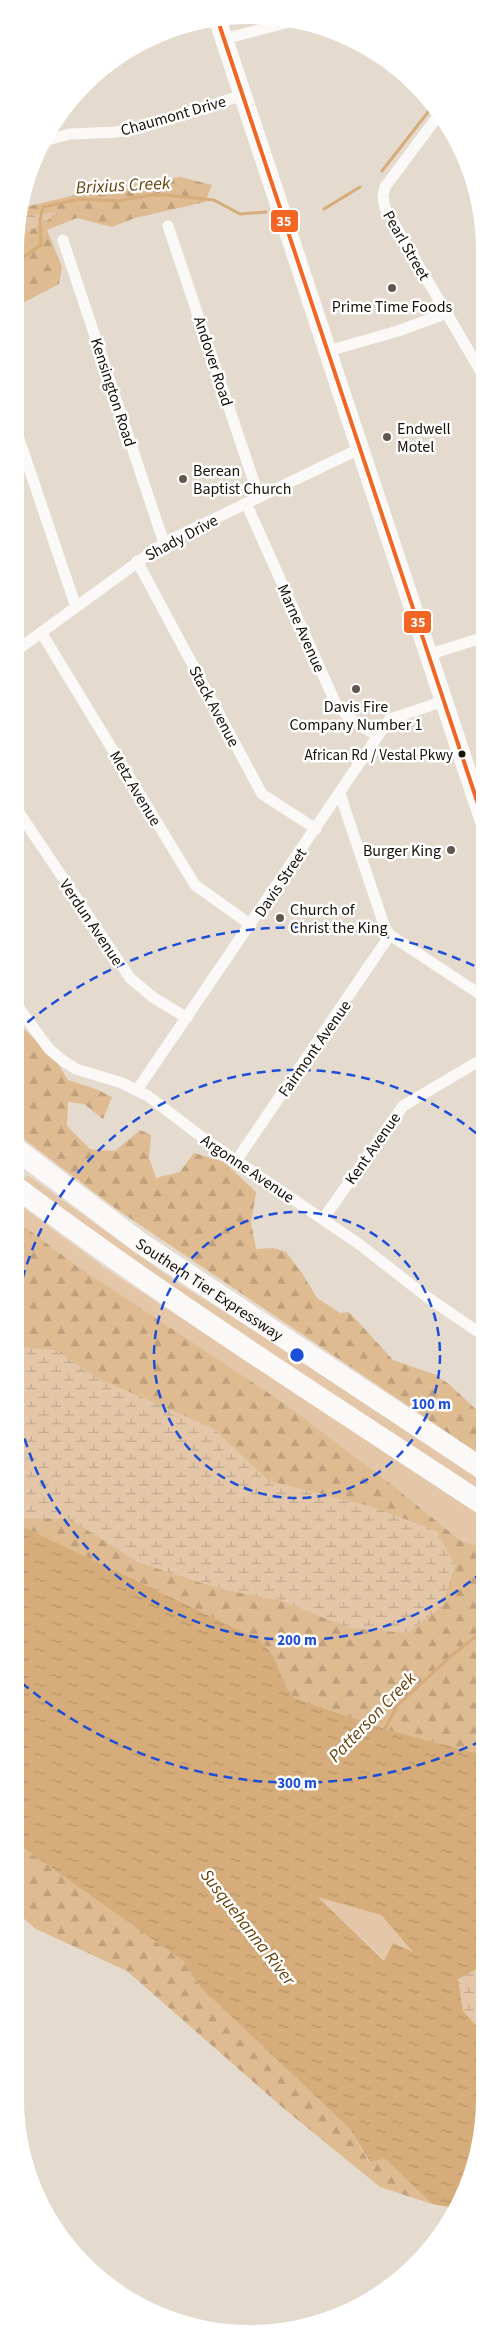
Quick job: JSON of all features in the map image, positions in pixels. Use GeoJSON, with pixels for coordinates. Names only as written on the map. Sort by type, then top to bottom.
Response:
{"type":"FeatureCollection","features":[{"type":"Feature","properties":{"kind":"highway","name":"Southern Tier Expressway"},"geometry":{"type":"LineString","coordinates":[[24,1155],[139,1242],[476,1465]]}},
{"type":"Feature","properties":{"kind":"highway","name":"Southern Tier Expressway"},"geometry":{"type":"LineString","coordinates":[[24,1193],[137,1275],[476,1500]]}},
{"type":"Feature","properties":{"kind":"main road"},"geometry":{"type":"LineString","coordinates":[[220,26],[476,798]]}},
{"type":"Feature","properties":{"kind":"street"},"geometry":{"type":"LineString","coordinates":[[224,39],[276,25]]}},
{"type":"Feature","properties":{"kind":"street","name":"Chaumont Drive"},"geometry":{"type":"LineString","coordinates":[[53,139],[70,134],[116,132],[140,128],[242,95]]}},
{"type":"Feature","properties":{"kind":"street","name":"Pearl Street"},"geometry":{"type":"LineString","coordinates":[[435,120],[385,187],[383,196],[385,208],[476,363]]}},
{"type":"Feature","properties":{"kind":"street","name":"Andover Road"},"geometry":{"type":"LineString","coordinates":[[168,226],[259,497]]}},
{"type":"Feature","properties":{"kind":"street","name":"Kensington Road"},"geometry":{"type":"LineString","coordinates":[[63,240],[164,543]]}},
{"type":"Feature","properties":{"kind":"street"},"geometry":{"type":"LineString","coordinates":[[328,352],[398,332],[447,313]]}},
{"type":"Feature","properties":{"kind":"street","name":"Shady Drive"},"geometry":{"type":"LineString","coordinates":[[24,644],[164,543],[360,448]]}},
{"type":"Feature","properties":{"kind":"street"},"geometry":{"type":"LineString","coordinates":[[24,454],[76,607]]}},
{"type":"Feature","properties":{"kind":"street","name":"Marne Avenue"},"geometry":{"type":"LineString","coordinates":[[246,503],[336,704],[353,721],[378,736]]}},
{"type":"Feature","properties":{"kind":"street","name":"Stack Avenue"},"geometry":{"type":"LineString","coordinates":[[137,561],[262,794],[316,829]]}},
{"type":"Feature","properties":{"kind":"street","name":"Metz Avenue"},"geometry":{"type":"LineString","coordinates":[[41,632],[195,885],[251,925]]}},
{"type":"Feature","properties":{"kind":"street"},"geometry":{"type":"LineString","coordinates":[[428,655],[476,640]]}},
{"type":"Feature","properties":{"kind":"street","name":"Davis Street"},"geometry":{"type":"LineString","coordinates":[[137,1090],[390,719],[444,701]]}},
{"type":"Feature","properties":{"kind":"street"},"geometry":{"type":"LineString","coordinates":[[340,794],[385,928],[390,935],[476,992]]}},
{"type":"Feature","properties":{"kind":"street","name":"Verdun Avenue"},"geometry":{"type":"LineString","coordinates":[[24,820],[130,978],[154,998],[187,1018]]}},
{"type":"Feature","properties":{"kind":"street","name":"Fairmont Avenue"},"geometry":{"type":"LineString","coordinates":[[236,1160],[390,935]]}},
{"type":"Feature","properties":{"kind":"street","name":"Argonne Avenue"},"geometry":{"type":"LineString","coordinates":[[24,1015],[49,1049],[62,1060],[76,1069],[137,1090],[323,1219],[476,1330]]}},
{"type":"Feature","properties":{"kind":"street","name":"Kent Avenue"},"geometry":{"type":"LineString","coordinates":[[323,1219],[403,1106],[476,1063]]}},
{"type":"Feature","properties":{"kind":"green space"},"geometry":{"type":"Polygon","coordinates":[[[180,177],[212,185],[205,202],[135,218],[112,227],[77,218],[47,230],[62,267],[59,284],[24,302],[24,235],[28,206],[125,183],[180,177]]]}},
{"type":"Feature","properties":{"kind":"green space"},"geometry":{"type":"Polygon","coordinates":[[[61,212],[24,234],[27,215],[61,212]]]}},
{"type":"Feature","properties":{"kind":"green space"},"geometry":{"type":"Polygon","coordinates":[[[24,1029],[57,1062],[68,1080],[96,1089],[112,1097],[103,1119],[84,1104],[68,1102],[67,1126],[90,1149],[115,1151],[140,1130],[151,1135],[149,1158],[156,1178],[180,1172],[194,1153],[224,1162],[256,1192],[251,1223],[256,1249],[273,1248],[286,1252],[302,1273],[317,1298],[340,1313],[349,1312],[393,1360],[436,1375],[450,1385],[476,1409],[476,1452],[115,1208],[24,1139],[24,1029]]]}},
{"type":"Feature","properties":{"kind":"green space"},"geometry":{"type":"Polygon","coordinates":[[[29,1176],[179,1284],[290,1352],[476,1472],[476,1489],[174,1291],[24,1180],[25,1177],[29,1176]]]}},
{"type":"Feature","properties":{"kind":"green space"},"geometry":{"type":"Polygon","coordinates":[[[24,1208],[105,1268],[476,1512],[476,1545],[462,1542],[391,1484],[74,1264],[24,1226],[24,1208]]]}},
{"type":"Feature","properties":{"kind":"green space"},"geometry":{"type":"Polygon","coordinates":[[[24,1226],[74,1264],[285,1404],[391,1484],[462,1542],[476,1545],[476,1753],[385,1729],[294,1698],[286,1687],[274,1657],[260,1640],[24,1527],[24,1226]]]}},
{"type":"Feature","properties":{"kind":"green space"},"geometry":{"type":"Polygon","coordinates":[[[24,1347],[56,1350],[97,1378],[213,1428],[269,1481],[370,1506],[437,1531],[455,1565],[442,1606],[408,1633],[349,1628],[282,1601],[220,1589],[137,1562],[70,1519],[24,1518],[24,1347]]]}},
{"type":"Feature","properties":{"kind":"green space"},"geometry":{"type":"Polygon","coordinates":[[[24,1848],[183,1961],[201,1988],[350,2129],[369,2162],[385,2159],[432,2204],[380,2187],[282,2107],[127,1971],[36,1929],[24,1919],[24,1848]]]}},
{"type":"Feature","properties":{"kind":"green space"},"geometry":{"type":"Polygon","coordinates":[[[317,1896],[381,1915],[414,1953],[385,1961],[317,1896]]]}},
{"type":"Feature","properties":{"kind":"green space"},"geometry":{"type":"Polygon","coordinates":[[[475,1970],[476,2025],[463,2011],[458,1979],[475,1970]]]}},
{"type":"Feature","properties":{"kind":"water","name":"Susquehanna River"},"geometry":{"type":"Polygon","coordinates":[[[24,1527],[260,1640],[274,1657],[286,1687],[294,1698],[385,1729],[476,1753],[476,1970],[458,1979],[463,2011],[476,2025],[476,2114],[469,2158],[449,2207],[432,2204],[385,2159],[370,2162],[350,2129],[201,1988],[183,1961],[24,1848],[24,1527]],[[318,1897],[384,1961],[393,1943],[413,1952],[381,1915],[318,1897]]]}},
{"type":"Feature","properties":{"kind":"waterway","name":"Brixius Creek"},"geometry":{"type":"LineString","coordinates":[[382,171],[429,111]]}},
{"type":"Feature","properties":{"kind":"waterway","name":"Brixius Creek"},"geometry":{"type":"LineString","coordinates":[[324,209],[360,187]]}},
{"type":"Feature","properties":{"kind":"waterway","name":"Brixius Creek"},"geometry":{"type":"LineString","coordinates":[[24,256],[41,245],[40,220],[43,207],[79,199],[118,201],[156,194],[214,200],[240,214],[266,212]]}},
{"type":"Feature","properties":{"kind":"waterway","name":"Patterson Creek"},"geometry":{"type":"LineString","coordinates":[[384,1730],[398,1705],[451,1656],[476,1636]]}},
{"type":"Feature","properties":{"kind":"transit line","name":"35"},"geometry":{"type":"LineString","coordinates":[[220,26],[476,798]]}},
{"type":"Feature","properties":{"kind":"place","name":"Prime Time Foods"},"geometry":{"type":"Point","coordinates":[392,288]}},
{"type":"Feature","properties":{"kind":"place","name":"Endwell Motel"},"geometry":{"type":"Point","coordinates":[387,437]}},
{"type":"Feature","properties":{"kind":"place","name":"Berean Baptist Church"},"geometry":{"type":"Point","coordinates":[183,479]}},
{"type":"Feature","properties":{"kind":"place","name":"Davis Fire Company Number 1"},"geometry":{"type":"Point","coordinates":[356,689]}},
{"type":"Feature","properties":{"kind":"place","name":"African Rd / Vestal Pkwy"},"geometry":{"type":"Point","coordinates":[462,754]}},
{"type":"Feature","properties":{"kind":"place","name":"Burger King"},"geometry":{"type":"Point","coordinates":[451,850]}},
{"type":"Feature","properties":{"kind":"place","name":"Church of Christ the King"},"geometry":{"type":"Point","coordinates":[280,918]}}]}
